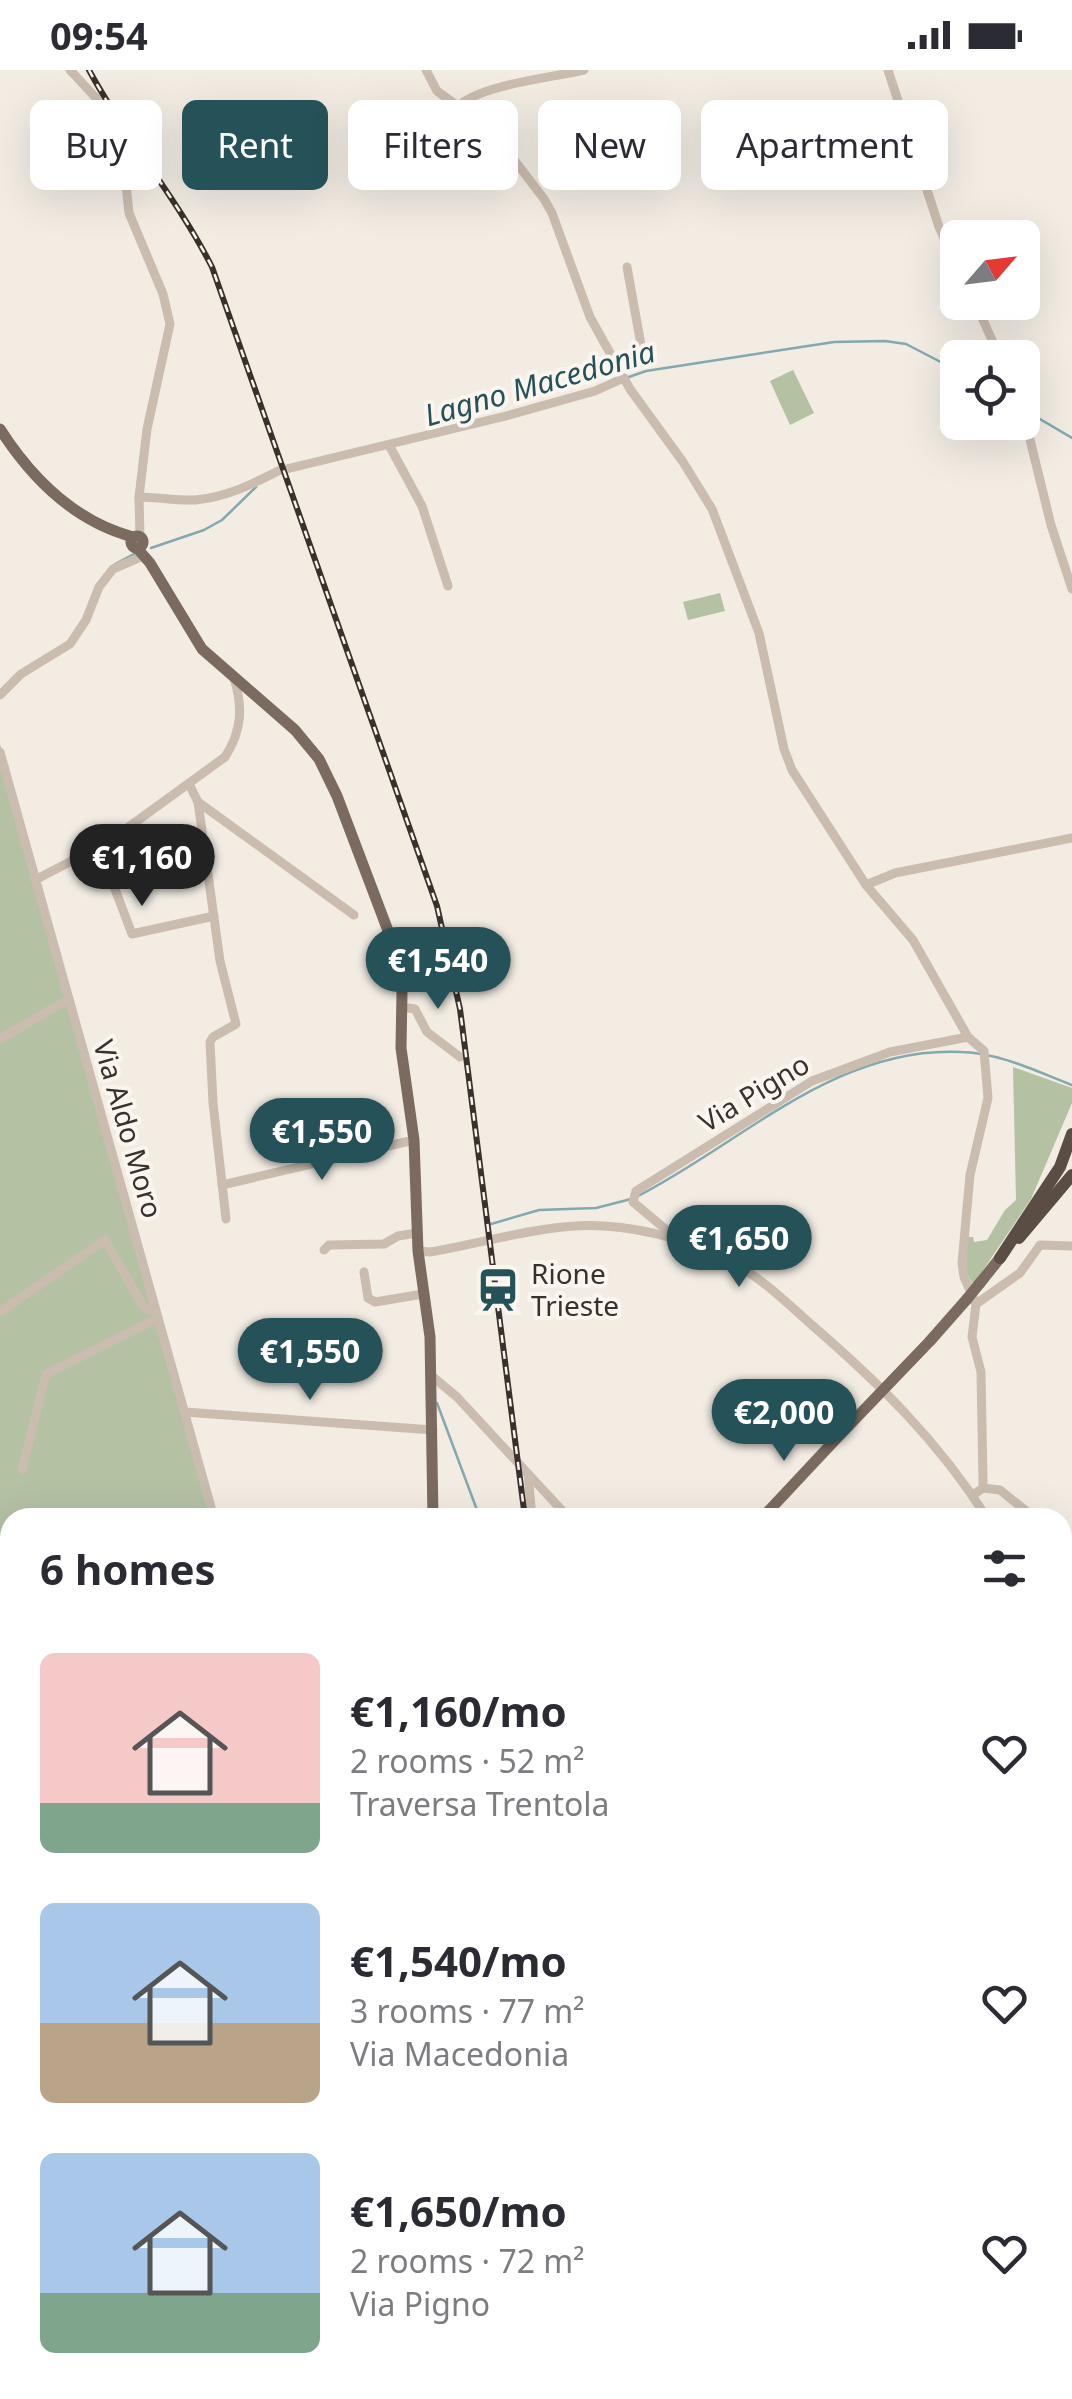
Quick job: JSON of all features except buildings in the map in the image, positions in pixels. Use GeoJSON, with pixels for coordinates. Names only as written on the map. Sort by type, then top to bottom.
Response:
{"type":"FeatureCollection","features":[{"type":"Feature","properties":{"kind":"highway"},"geometry":{"type":"LineString","coordinates":[[1000,1258],[1060,1167],[1072,1134]]}},
{"type":"Feature","properties":{"kind":"highway"},"geometry":{"type":"LineString","coordinates":[[1000,1258],[1072,1164]]}},
{"type":"Feature","properties":{"kind":"highway"},"geometry":{"type":"LineString","coordinates":[[1000,1258],[1072,1175]]}},
{"type":"Feature","properties":{"kind":"main road"},"geometry":{"type":"LineString","coordinates":[[0,429],[24,466],[46,488],[140,547],[202,649],[304,739],[332,782],[399,969],[401,1048],[414,1140],[418,1251],[432,1377],[434,1508]]}},
{"type":"Feature","properties":{"kind":"main road"},"geometry":{"type":"LineString","coordinates":[[771,1508],[972,1301],[1000,1258]]}},
{"type":"Feature","properties":{"kind":"street"},"geometry":{"type":"LineString","coordinates":[[0,695],[21,674],[70,644],[86,620],[99,587],[113,569],[140,547],[139,496],[151,404],[170,333],[166,302],[129,213],[123,164],[111,124],[96,98],[70,70]]}},
{"type":"Feature","properties":{"kind":"street"},"geometry":{"type":"LineString","coordinates":[[426,70],[438,91],[449,100]]}},
{"type":"Feature","properties":{"kind":"street"},"geometry":{"type":"LineString","coordinates":[[465,100],[584,70]]}},
{"type":"Feature","properties":{"kind":"street"},"geometry":{"type":"LineString","coordinates":[[888,70],[940,229]]}},
{"type":"Feature","properties":{"kind":"street"},"geometry":{"type":"LineString","coordinates":[[518,165],[544,199],[590,317],[624,378],[712,509],[759,634],[788,760],[866,885],[912,940],[968,1037],[986,1056],[988,1098],[970,1176],[962,1263],[972,1301],[972,1337],[981,1372],[983,1488]]}},
{"type":"Feature","properties":{"kind":"street"},"geometry":{"type":"LineString","coordinates":[[618,366],[643,356],[627,267]]}},
{"type":"Feature","properties":{"kind":"street"},"geometry":{"type":"LineString","coordinates":[[139,496],[197,500],[248,488],[278,471],[576,397],[624,378]]}},
{"type":"Feature","properties":{"kind":"street"},"geometry":{"type":"LineString","coordinates":[[1030,440],[1072,589]]}},
{"type":"Feature","properties":{"kind":"street"},"geometry":{"type":"LineString","coordinates":[[389,446],[422,506],[448,586]]}},
{"type":"Feature","properties":{"kind":"street"},"geometry":{"type":"LineString","coordinates":[[35,880],[99,847],[225,757],[236,740],[240,709],[234,678]]}},
{"type":"Feature","properties":{"kind":"street","name":"Via Aldo Moro"},"geometry":{"type":"LineString","coordinates":[[0,752],[211,1508]]}},
{"type":"Feature","properties":{"kind":"street"},"geometry":{"type":"LineString","coordinates":[[190,784],[198,802],[220,961],[236,1024],[210,1042],[212,1104],[226,1219]]}},
{"type":"Feature","properties":{"kind":"street"},"geometry":{"type":"LineString","coordinates":[[198,802],[354,914]]}},
{"type":"Feature","properties":{"kind":"street"},"geometry":{"type":"LineString","coordinates":[[866,885],[895,873],[1072,838]]}},
{"type":"Feature","properties":{"kind":"street"},"geometry":{"type":"LineString","coordinates":[[99,847],[132,934],[214,916]]}},
{"type":"Feature","properties":{"kind":"street"},"geometry":{"type":"LineString","coordinates":[[0,1040],[69,1000]]}},
{"type":"Feature","properties":{"kind":"street"},"geometry":{"type":"LineString","coordinates":[[401,1007],[415,1009],[427,1032],[460,1058]]}},
{"type":"Feature","properties":{"kind":"street","name":"Via Pigno"},"geometry":{"type":"LineString","coordinates":[[676,1238],[630,1200],[636,1191],[812,1081],[879,1055],[968,1037]]}},
{"type":"Feature","properties":{"kind":"street"},"geometry":{"type":"LineString","coordinates":[[222,1185],[414,1140]]}},
{"type":"Feature","properties":{"kind":"street","name":"Via Pigno"},"geometry":{"type":"LineString","coordinates":[[418,1251],[600,1225],[676,1238],[738,1266],[777,1294],[910,1416],[981,1508]]}},
{"type":"Feature","properties":{"kind":"street"},"geometry":{"type":"LineString","coordinates":[[324,1250],[329,1245],[384,1244],[398,1236],[417,1233]]}},
{"type":"Feature","properties":{"kind":"street"},"geometry":{"type":"LineString","coordinates":[[0,1312],[105,1240],[143,1306],[156,1313]]}},
{"type":"Feature","properties":{"kind":"street"},"geometry":{"type":"LineString","coordinates":[[972,1301],[1020,1273],[1041,1243],[1072,1246]]}},
{"type":"Feature","properties":{"kind":"street"},"geometry":{"type":"LineString","coordinates":[[364,1272],[368,1298],[375,1302],[423,1294]]}},
{"type":"Feature","properties":{"kind":"street"},"geometry":{"type":"LineString","coordinates":[[22,1470],[46,1374],[156,1313]]}},
{"type":"Feature","properties":{"kind":"street"},"geometry":{"type":"LineString","coordinates":[[432,1377],[457,1397],[560,1508]]}},
{"type":"Feature","properties":{"kind":"street"},"geometry":{"type":"LineString","coordinates":[[185,1412],[433,1430]]}},
{"type":"Feature","properties":{"kind":"street"},"geometry":{"type":"LineString","coordinates":[[528,1474],[531,1508]]}},
{"type":"Feature","properties":{"kind":"street"},"geometry":{"type":"LineString","coordinates":[[973,1495],[983,1488],[1000,1490],[1022,1508]]}},
{"type":"Feature","properties":{"kind":"green space"},"geometry":{"type":"Polygon","coordinates":[[[793,370],[814,413],[790,425],[770,381],[793,370]]]}},
{"type":"Feature","properties":{"kind":"green space"},"geometry":{"type":"Polygon","coordinates":[[[720,593],[725,611],[688,620],[683,602],[720,593]]]}},
{"type":"Feature","properties":{"kind":"green space"},"geometry":{"type":"Polygon","coordinates":[[[0,744],[214,1508],[0,1508],[0,744]]]}},
{"type":"Feature","properties":{"kind":"green space"},"geometry":{"type":"Polygon","coordinates":[[[1013,1067],[1072,1088],[1072,1103],[1031,1199],[973,1285],[966,1271],[967,1237],[973,1237],[974,1242],[987,1240],[1005,1210],[1016,1200],[1013,1067]]]}},
{"type":"Feature","properties":{"kind":"waterway","name":"Lagno Macedonia"},"geometry":{"type":"LineString","coordinates":[[626,378],[646,371],[834,342],[906,344],[940,362]]}},
{"type":"Feature","properties":{"kind":"waterway","name":"Lagno Macedonia"},"geometry":{"type":"LineString","coordinates":[[1040,419],[1072,438]]}},
{"type":"Feature","properties":{"kind":"waterway","name":"Lagno Macedonia"},"geometry":{"type":"LineString","coordinates":[[151,548],[222,520],[256,487]]}},
{"type":"Feature","properties":{"kind":"waterway"},"geometry":{"type":"LineString","coordinates":[[115,564],[134,554]]}},
{"type":"Feature","properties":{"kind":"waterway"},"geometry":{"type":"LineString","coordinates":[[638,1196],[792,1101],[873,1064],[916,1054],[976,1053],[1072,1085]]}},
{"type":"Feature","properties":{"kind":"waterway"},"geometry":{"type":"LineString","coordinates":[[491,1224],[539,1210],[596,1208],[631,1199]]}},
{"type":"Feature","properties":{"kind":"waterway"},"geometry":{"type":"LineString","coordinates":[[437,1403],[476,1508]]}},
{"type":"Feature","properties":{"kind":"railway"},"geometry":{"type":"LineString","coordinates":[[89,70],[212,267],[437,906],[460,1009],[524,1508]]}},
{"type":"Feature","properties":{"kind":"place","name":"Rione Trieste"},"geometry":{"type":"Point","coordinates":[498,1290]}}]}
